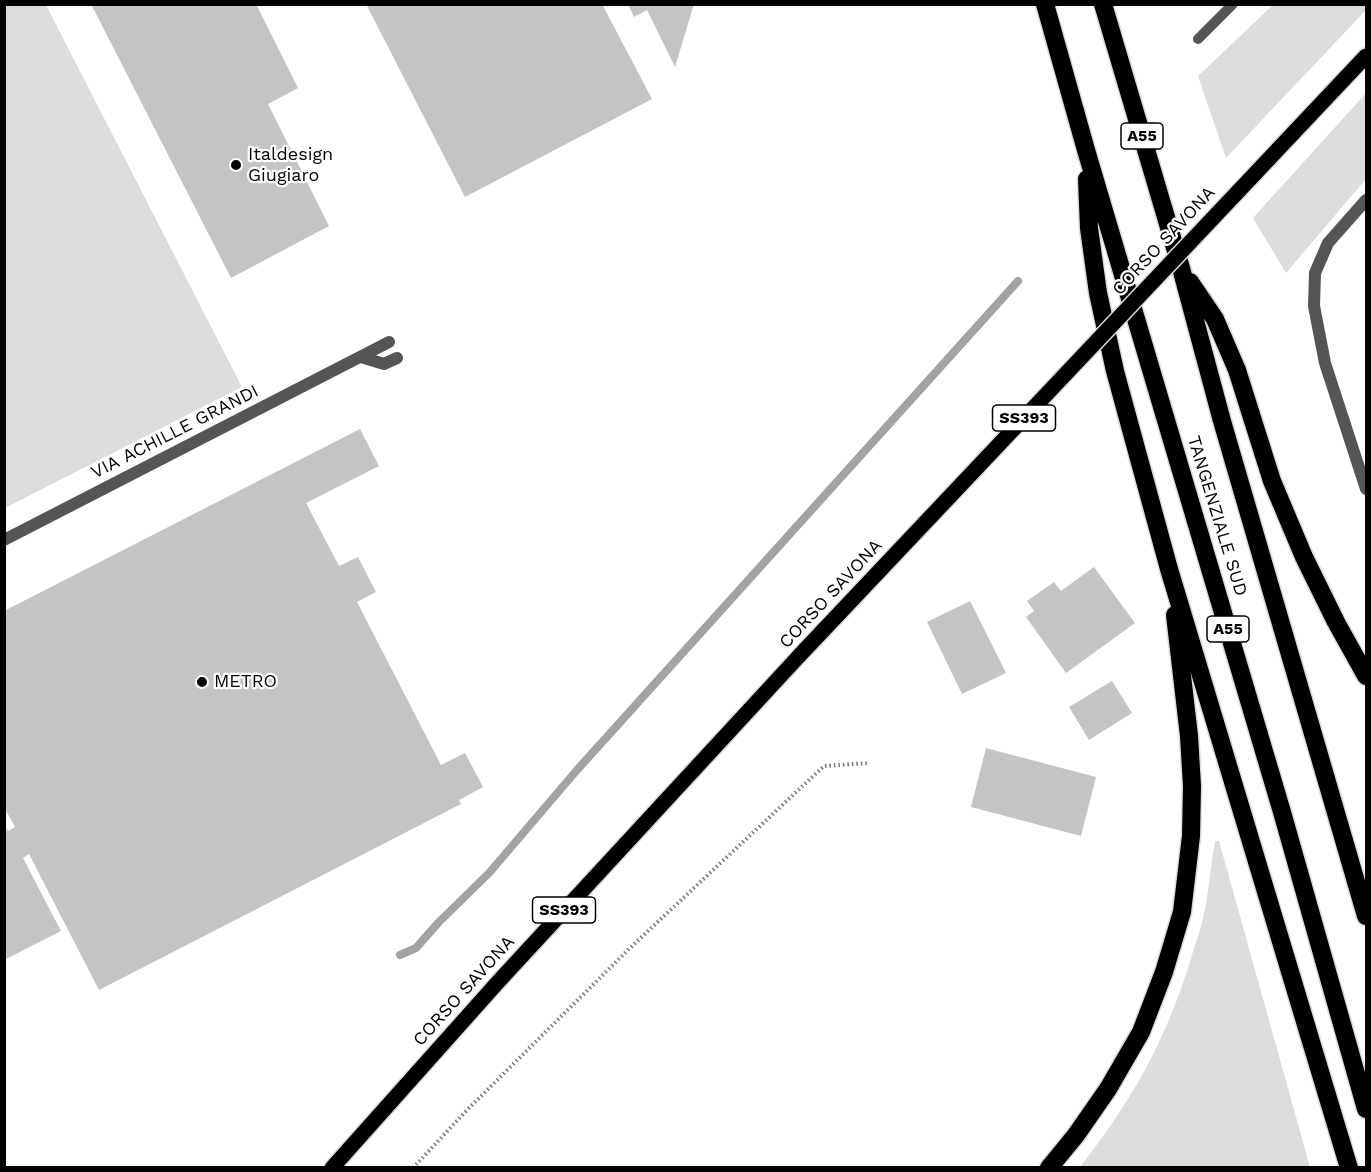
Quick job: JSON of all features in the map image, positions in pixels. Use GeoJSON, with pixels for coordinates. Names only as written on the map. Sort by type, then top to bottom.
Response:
{"type":"FeatureCollection","features":[{"type":"Feature","properties":{"kind":"highway","name":"TANGENZIALE SUD"},"geometry":{"type":"LineString","coordinates":[[1045,4],[1282,812],[1366,1109]]}},
{"type":"Feature","properties":{"kind":"highway","name":"TANGENZIALE SUD"},"geometry":{"type":"LineString","coordinates":[[1103,4],[1366,916]]}},
{"type":"Feature","properties":{"kind":"highway"},"geometry":{"type":"LineString","coordinates":[[1086,150],[1089,228],[1098,293],[1115,371],[1169,569],[1349,1167]]}},
{"type":"Feature","properties":{"kind":"highway"},"geometry":{"type":"LineString","coordinates":[[1181,268],[1215,320],[1237,370],[1272,481],[1309,566],[1366,676]]}},
{"type":"Feature","properties":{"kind":"highway"},"geometry":{"type":"LineString","coordinates":[[1049,1167],[1076,1135],[1108,1089],[1141,1032],[1164,972],[1182,912],[1191,836],[1192,786],[1189,736],[1169,569]]}},
{"type":"Feature","properties":{"kind":"main road","name":"CORSO SAVONA"},"geometry":{"type":"LineString","coordinates":[[332,1167],[498,982],[799,656],[1366,56]]}},
{"type":"Feature","properties":{"kind":"street"},"geometry":{"type":"LineString","coordinates":[[1366,200],[1328,243],[1316,273],[1314,306],[1324,363],[1366,489]]}},
{"type":"Feature","properties":{"kind":"street","name":"VIA ACHILLE GRANDI"},"geometry":{"type":"LineString","coordinates":[[4,540],[389,342]]}},
{"type":"Feature","properties":{"kind":"street"},"geometry":{"type":"LineString","coordinates":[[362,357],[384,364],[397,358]]}},
{"type":"Feature","properties":{"kind":"lane"},"geometry":{"type":"LineString","coordinates":[[1198,39],[1233,4]]}},
{"type":"Feature","properties":{"kind":"path"},"geometry":{"type":"LineString","coordinates":[[413,1167],[630,947],[824,766],[869,763]]}},
{"type":"Feature","properties":{"kind":"shaded area"},"geometry":{"type":"Polygon","coordinates":[[[5,4],[46,5],[242,387],[5,508],[5,4]]]}},
{"type":"Feature","properties":{"kind":"shaded area"},"geometry":{"type":"Polygon","coordinates":[[[1274,4],[1366,5],[1366,10],[1226,158],[1198,76],[1274,4]]]}},
{"type":"Feature","properties":{"kind":"shaded area"},"geometry":{"type":"Polygon","coordinates":[[[1366,93],[1366,179],[1286,273],[1253,218],[1366,93]]]}},
{"type":"Feature","properties":{"kind":"shaded area"},"geometry":{"type":"Polygon","coordinates":[[[1215,841],[1219,841],[1310,1167],[1080,1167],[1131,1094],[1171,1016],[1202,922],[1215,841]]]}},
{"type":"Feature","properties":{"kind":"building","name":"Italdesign Giugiaro"},"geometry":{"type":"Polygon","coordinates":[[[91,4],[256,4],[298,88],[268,104],[329,226],[231,278],[91,4]]]}},
{"type":"Feature","properties":{"kind":"building"},"geometry":{"type":"Polygon","coordinates":[[[366,4],[602,4],[652,99],[465,197],[366,4]]]}},
{"type":"Feature","properties":{"kind":"building"},"geometry":{"type":"Polygon","coordinates":[[[628,4],[694,4],[675,67],[647,10],[634,17],[628,4]]]}},
{"type":"Feature","properties":{"kind":"building","name":"METRO"},"geometry":{"type":"Polygon","coordinates":[[[360,429],[379,466],[306,503],[339,566],[358,557],[376,592],[357,602],[441,765],[465,753],[483,787],[459,800],[461,804],[99,990],[29,854],[23,858],[61,931],[4,960],[4,824],[8,831],[15,827],[4,807],[4,611],[360,429]]]}},
{"type":"Feature","properties":{"kind":"building"},"geometry":{"type":"Polygon","coordinates":[[[1094,567],[1135,623],[1066,673],[1026,617],[1034,611],[1027,601],[1054,582],[1061,591],[1094,567]]]}},
{"type":"Feature","properties":{"kind":"building"},"geometry":{"type":"Polygon","coordinates":[[[970,601],[1006,673],[962,694],[927,622],[970,601]]]}},
{"type":"Feature","properties":{"kind":"building"},"geometry":{"type":"Polygon","coordinates":[[[1112,681],[1132,713],[1089,740],[1069,707],[1112,681]]]}},
{"type":"Feature","properties":{"kind":"building"},"geometry":{"type":"Polygon","coordinates":[[[986,748],[1096,777],[1081,836],[971,807],[986,748]]]}},
{"type":"Feature","properties":{"kind":"waterway"},"geometry":{"type":"LineString","coordinates":[[400,955],[416,948],[489,873],[577,770],[1018,281]]}},
{"type":"Feature","properties":{"kind":"place","name":"Italdesign Giugiaro"},"geometry":{"type":"Point","coordinates":[236,165]}},
{"type":"Feature","properties":{"kind":"place","name":"METRO"},"geometry":{"type":"Point","coordinates":[202,682]}}]}
